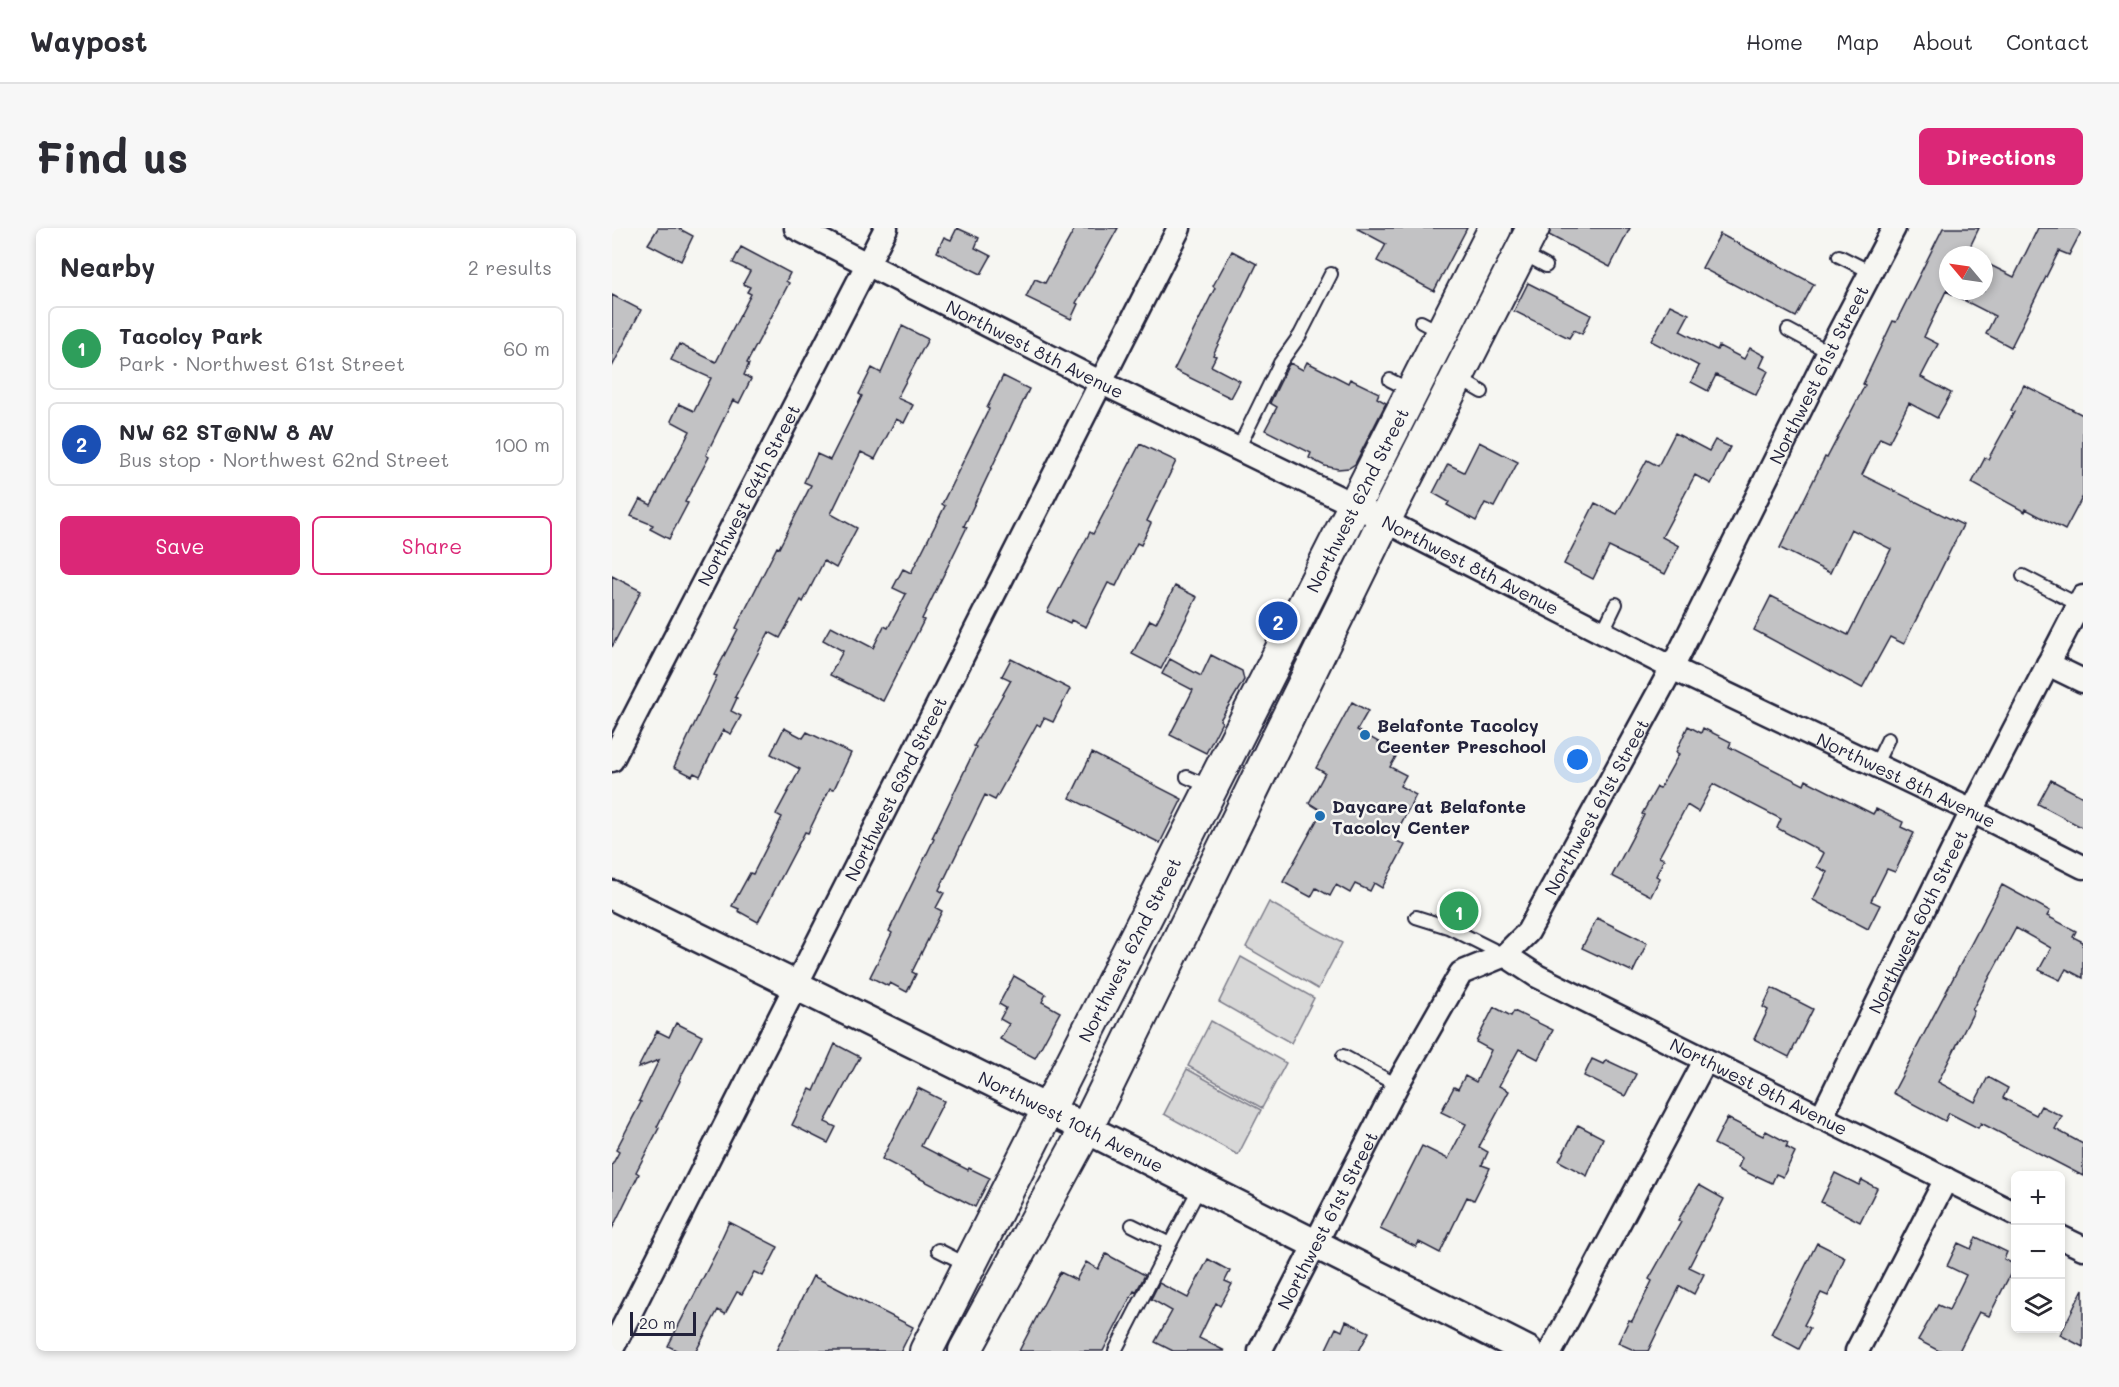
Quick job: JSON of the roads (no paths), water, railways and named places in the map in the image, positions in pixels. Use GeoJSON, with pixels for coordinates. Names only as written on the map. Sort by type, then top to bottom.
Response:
{"type":"FeatureCollection","features":[{"type":"Feature","properties":{"kind":"main road","name":"Northwest 62nd Street"},"geometry":{"type":"LineString","coordinates":[[926,1351],[1049,1110],[1199,782],[1354,505],[1401,386],[1431,327],[1495,228]]}},
{"type":"Feature","properties":{"kind":"main road","name":"Northwest 62nd Street"},"geometry":{"type":"LineString","coordinates":[[965,1351],[1086,1129],[1384,521],[1469,385],[1533,249]]}},
{"type":"Feature","properties":{"kind":"street","name":"Northwest 8th Avenue"},"geometry":{"type":"LineString","coordinates":[[796,228],[1100,382],[1354,505],[1672,668],[1972,811],[2083,867]]}},
{"type":"Feature","properties":{"kind":"street","name":"Northwest 64th Street"},"geometry":{"type":"LineString","coordinates":[[612,760],[886,228]]}},
{"type":"Feature","properties":{"kind":"street","name":"Northwest 63rd Street"},"geometry":{"type":"LineString","coordinates":[[612,1349],[1179,228]]}},
{"type":"Feature","properties":{"kind":"street","name":"Northwest 61st Street"},"geometry":{"type":"LineString","coordinates":[[1260,1351],[1397,1084],[1461,973],[1505,955],[1528,932],[1672,668],[1829,352],[1894,228]]}},
{"type":"Feature","properties":{"kind":"street","name":"Northwest 60th Street"},"geometry":{"type":"LineString","coordinates":[[1821,1118],[1972,811],[2081,601]]}},
{"type":"Feature","properties":{"kind":"street"},"geometry":{"type":"LineString","coordinates":[[2048,664],[2083,681]]}},
{"type":"Feature","properties":{"kind":"street","name":"Northwest 10th Avenue"},"geometry":{"type":"LineString","coordinates":[[612,895],[1049,1110],[1528,1351]]}},
{"type":"Feature","properties":{"kind":"street","name":"Northwest 9th Avenue"},"geometry":{"type":"LineString","coordinates":[[1505,955],[1537,976],[2011,1212]]}},
{"type":"Feature","properties":{"kind":"street"},"geometry":{"type":"LineString","coordinates":[[1551,1351],[1705,1061]]}},
{"type":"Feature","properties":{"kind":"street"},"geometry":{"type":"LineString","coordinates":[[1857,1351],[1946,1179]]}},
{"type":"Feature","properties":{"kind":"street"},"geometry":{"type":"LineString","coordinates":[[2065,1239],[2083,1248]]}},
{"type":"Feature","properties":{"kind":"lane"},"geometry":{"type":"LineString","coordinates":[[1839,256],[1871,272]]}},
{"type":"Feature","properties":{"kind":"lane"},"geometry":{"type":"LineString","coordinates":[[1238,449],[1280,363],[1300,335],[1331,274]]}},
{"type":"Feature","properties":{"kind":"lane"},"geometry":{"type":"LineString","coordinates":[[1788,330],[1829,352]]}},
{"type":"Feature","properties":{"kind":"lane"},"geometry":{"type":"LineString","coordinates":[[2023,576],[2081,601]]}},
{"type":"Feature","properties":{"kind":"lane"},"geometry":{"type":"LineString","coordinates":[[1603,631],[1616,604]]}},
{"type":"Feature","properties":{"kind":"lane"},"geometry":{"type":"LineString","coordinates":[[1875,766],[1888,739]]}},
{"type":"Feature","properties":{"kind":"lane"},"geometry":{"type":"LineString","coordinates":[[1416,917],[1448,927],[1505,955]]}},
{"type":"Feature","properties":{"kind":"lane"},"geometry":{"type":"LineString","coordinates":[[1343,1056],[1397,1084]]}},
{"type":"Feature","properties":{"kind":"lane"},"geometry":{"type":"LineString","coordinates":[[1115,1351],[1200,1187]]}},
{"type":"Feature","properties":{"kind":"lane"},"geometry":{"type":"LineString","coordinates":[[1132,1225],[1170,1244]]}},
{"type":"Feature","properties":{"kind":"lane"},"geometry":{"type":"LineString","coordinates":[[938,1250],[969,1266]]}},
{"type":"Feature","properties":{"kind":"place","name":"NW 62 ST@NW 8 AV"},"geometry":{"type":"Point","coordinates":[1278,621]}},
{"type":"Feature","properties":{"kind":"place","name":"Belafonte Tacolcy Ceenter Preschool"},"geometry":{"type":"Point","coordinates":[1365,735]}},
{"type":"Feature","properties":{"kind":"place","name":"Daycare at Belafonte Tacolcy Center"},"geometry":{"type":"Point","coordinates":[1320,816]}},
{"type":"Feature","properties":{"kind":"place","name":"Tacolcy Park"},"geometry":{"type":"Point","coordinates":[1459,911]}}]}
